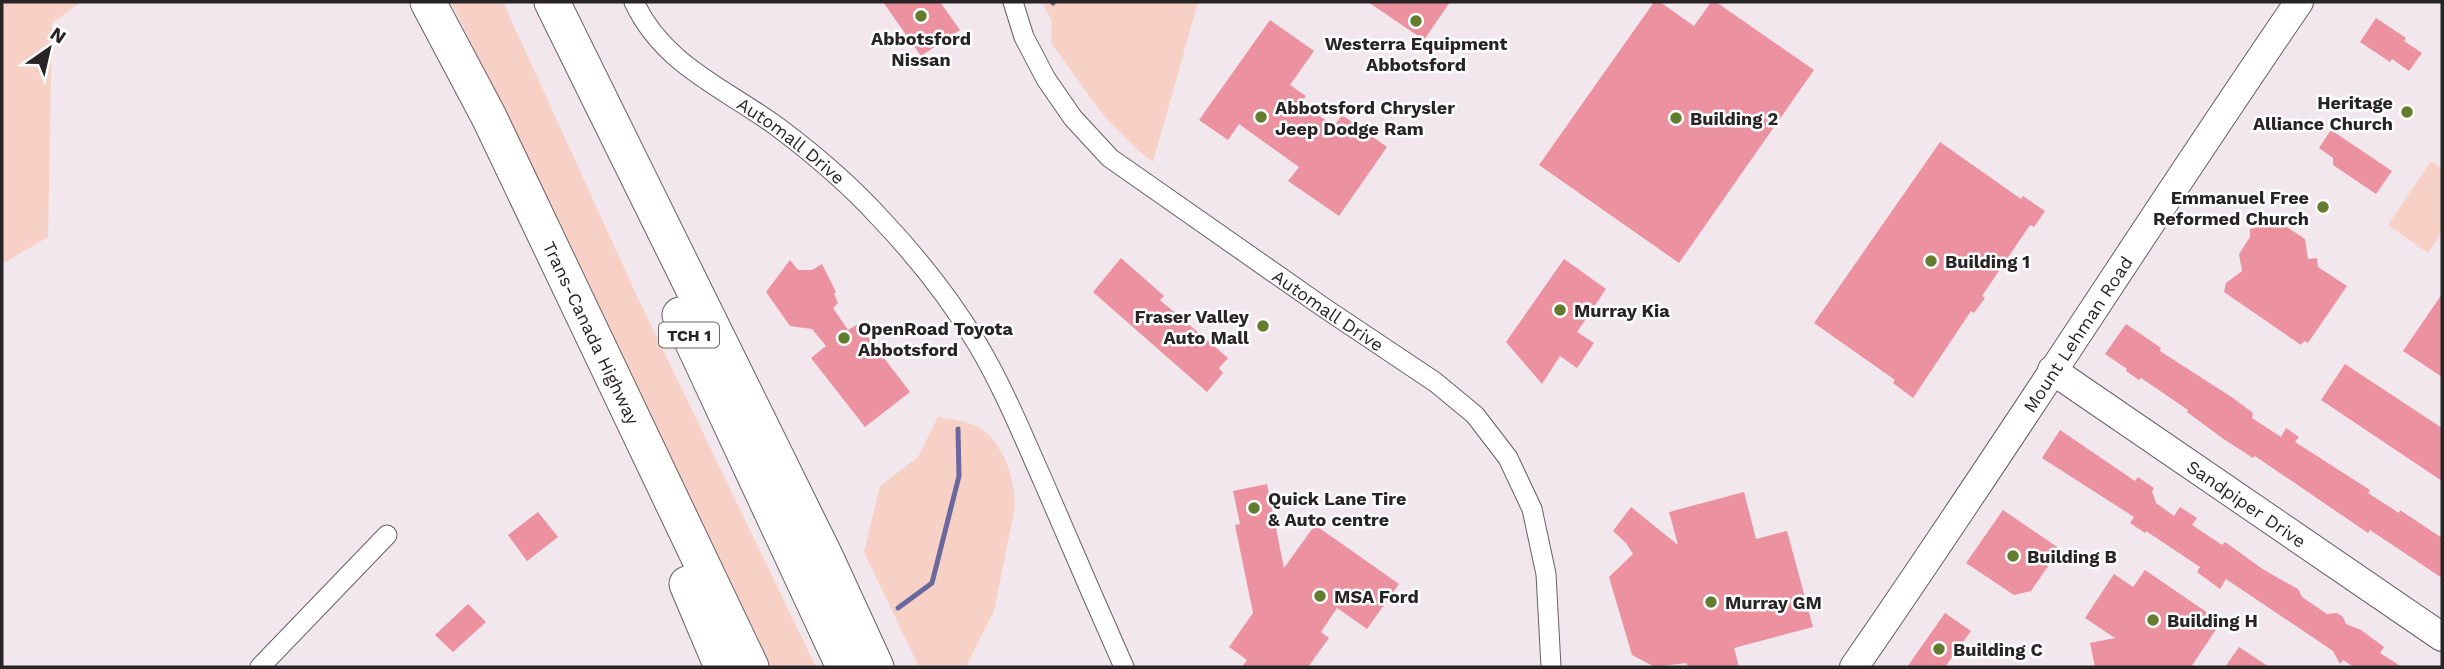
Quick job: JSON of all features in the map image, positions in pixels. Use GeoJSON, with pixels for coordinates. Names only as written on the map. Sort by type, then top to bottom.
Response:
{"type":"FeatureCollection","features":[{"type":"Feature","properties":{"kind":"highway","name":"Trans-Canada Highway"},"geometry":{"type":"LineString","coordinates":[[428,2],[489,117],[751,667]]}},
{"type":"Feature","properties":{"kind":"highway","name":"TCH 1"},"geometry":{"type":"LineString","coordinates":[[535,2],[844,667]]}},
{"type":"Feature","properties":{"kind":"highway"},"geometry":{"type":"LineString","coordinates":[[552,2],[820,546],[876,667]]}},
{"type":"Feature","properties":{"kind":"highway"},"geometry":{"type":"LineString","coordinates":[[489,117],[608,391],[722,667]]}},
{"type":"Feature","properties":{"kind":"main road","name":"Mount Lehman Road"},"geometry":{"type":"LineString","coordinates":[[1854,667],[1921,571],[2052,370],[2299,2]]}},
{"type":"Feature","properties":{"kind":"main road","name":"Sandpiper Drive"},"geometry":{"type":"LineString","coordinates":[[2052,370],[2442,636]]}},
{"type":"Feature","properties":{"kind":"street","name":"Automall Drive"},"geometry":{"type":"LineString","coordinates":[[634,2],[660,43],[691,71],[780,129],[848,187],[915,258],[947,301],[977,343],[1003,390],[1124,667]]}},
{"type":"Feature","properties":{"kind":"street","name":"Automall Drive"},"geometry":{"type":"LineString","coordinates":[[1013,2],[1024,37],[1046,79],[1073,118],[1110,158],[1435,382],[1475,415],[1508,458],[1532,509],[1546,575],[1551,667]]}},
{"type":"Feature","properties":{"kind":"street"},"geometry":{"type":"LineString","coordinates":[[260,667],[387,535]]}},
{"type":"Feature","properties":{"kind":"shaded area"},"geometry":{"type":"Polygon","coordinates":[[[2,2],[81,2],[52,23],[48,237],[2,264],[2,2]]]}},
{"type":"Feature","properties":{"kind":"shaded area"},"geometry":{"type":"Polygon","coordinates":[[[451,2],[503,2],[636,294],[816,667],[768,667],[451,2]]]}},
{"type":"Feature","properties":{"kind":"shaded area"},"geometry":{"type":"Polygon","coordinates":[[[1042,2],[1198,2],[1153,162],[1104,116],[1051,43],[1052,21],[1042,2]]]}},
{"type":"Feature","properties":{"kind":"shaded area"},"geometry":{"type":"Polygon","coordinates":[[[2431,161],[2442,169],[2442,232],[2428,253],[2388,225],[2431,161]]]}},
{"type":"Feature","properties":{"kind":"shaded area"},"geometry":{"type":"Polygon","coordinates":[[[938,417],[971,424],[991,437],[1005,458],[1014,496],[1015,507],[994,611],[966,667],[919,667],[864,552],[880,486],[918,457],[938,417]]]}},
{"type":"Feature","properties":{"kind":"building","name":"Abbotsford Nissan"},"geometry":{"type":"Polygon","coordinates":[[[883,2],[940,2],[960,30],[921,56],[883,2]]]}},
{"type":"Feature","properties":{"kind":"building","name":"Westerra Equipment Abbotsford"},"geometry":{"type":"Polygon","coordinates":[[[1368,2],[1450,2],[1424,40],[1368,2]]]}},
{"type":"Feature","properties":{"kind":"building","name":"Building 2"},"geometry":{"type":"Polygon","coordinates":[[[1654,2],[1660,2],[1694,26],[1711,2],[1716,2],[1814,70],[1679,263],[1539,165],[1654,2]]]}},
{"type":"Feature","properties":{"kind":"building"},"geometry":{"type":"Polygon","coordinates":[[[2376,18],[2406,38],[2404,41],[2422,53],[2409,71],[2360,42],[2376,18]]]}},
{"type":"Feature","properties":{"kind":"building","name":"Abbotsford Chrysler Jeep Dodge Ram"},"geometry":{"type":"Polygon","coordinates":[[[1270,20],[1314,51],[1290,85],[1306,96],[1301,103],[1334,126],[1342,115],[1387,147],[1339,216],[1288,181],[1299,167],[1239,124],[1228,140],[1199,120],[1270,20]]]}},
{"type":"Feature","properties":{"kind":"building"},"geometry":{"type":"Polygon","coordinates":[[[2331,130],[2392,171],[2376,194],[2333,165],[2333,158],[2319,148],[2331,130]]]}},
{"type":"Feature","properties":{"kind":"building","name":"Building 1"},"geometry":{"type":"Polygon","coordinates":[[[1940,142],[2021,199],[2023,196],[2045,211],[2034,227],[2030,225],[1982,296],[1985,298],[1974,313],[1971,311],[1913,398],[1893,383],[1895,380],[1814,323],[1940,142]]]}},
{"type":"Feature","properties":{"kind":"building"},"geometry":{"type":"Polygon","coordinates":[[[2279,222],[2305,239],[2308,259],[2317,258],[2318,267],[2347,286],[2308,343],[2304,341],[2301,345],[2224,292],[2226,283],[2242,271],[2239,254],[2250,237],[2250,229],[2279,222]]]}},
{"type":"Feature","properties":{"kind":"building"},"geometry":{"type":"Polygon","coordinates":[[[1121,258],[1164,296],[1160,300],[1228,358],[1219,368],[1223,373],[1207,392],[1093,292],[1121,258]]]}},
{"type":"Feature","properties":{"kind":"building","name":"Murray Kia"},"geometry":{"type":"Polygon","coordinates":[[[1564,259],[1606,289],[1577,332],[1594,343],[1577,368],[1560,356],[1542,384],[1506,342],[1564,259]]]}},
{"type":"Feature","properties":{"kind":"building","name":"OpenRoad Toyota Abbotsford"},"geometry":{"type":"Polygon","coordinates":[[[790,260],[798,270],[812,270],[822,264],[836,292],[834,294],[838,303],[833,308],[848,330],[858,324],[910,392],[865,427],[811,358],[826,346],[812,329],[790,326],[766,292],[790,260]]]}},
{"type":"Feature","properties":{"kind":"building"},"geometry":{"type":"Polygon","coordinates":[[[2442,294],[2442,377],[2403,351],[2442,294]]]}},
{"type":"Feature","properties":{"kind":"building"},"geometry":{"type":"Polygon","coordinates":[[[2126,324],[2161,348],[2160,351],[2233,398],[2253,413],[2252,418],[2281,437],[2286,428],[2299,437],[2295,442],[2370,490],[2368,493],[2399,513],[2400,510],[2442,538],[2442,578],[2370,530],[2368,533],[2255,456],[2253,458],[2222,438],[2187,412],[2188,410],[2126,371],[2127,369],[2105,354],[2126,324]]]}},
{"type":"Feature","properties":{"kind":"building"},"geometry":{"type":"Polygon","coordinates":[[[2345,364],[2442,428],[2442,481],[2321,400],[2345,364]]]}},
{"type":"Feature","properties":{"kind":"building"},"geometry":{"type":"Polygon","coordinates":[[[2060,430],[2135,481],[2138,477],[2154,488],[2152,491],[2156,503],[2174,516],[2180,507],[2197,518],[2192,525],[2222,545],[2225,542],[2264,570],[2298,589],[2302,597],[2327,614],[2337,613],[2343,617],[2346,624],[2361,630],[2384,647],[2380,653],[2402,667],[2354,667],[2343,660],[2340,664],[2333,651],[2226,579],[2220,589],[2197,572],[2200,567],[2130,523],[2134,517],[2042,458],[2060,430]]]}},
{"type":"Feature","properties":{"kind":"building","name":"MSA Ford"},"geometry":{"type":"Polygon","coordinates":[[[1267,484],[1284,568],[1315,525],[1399,584],[1367,629],[1337,608],[1321,632],[1329,638],[1308,667],[1242,667],[1247,660],[1229,647],[1253,613],[1235,525],[1240,524],[1233,491],[1267,484]]]}},
{"type":"Feature","properties":{"kind":"building","name":"Murray GM"},"geometry":{"type":"Polygon","coordinates":[[[1744,492],[1756,539],[1787,531],[1813,627],[1734,648],[1739,667],[1689,667],[1686,663],[1655,667],[1632,655],[1609,577],[1633,554],[1613,531],[1631,507],[1678,545],[1669,512],[1744,492]]]}},
{"type":"Feature","properties":{"kind":"building","name":"Building B"},"geometry":{"type":"Polygon","coordinates":[[[2003,510],[2060,549],[2031,591],[2014,595],[1966,563],[2003,510]]]}},
{"type":"Feature","properties":{"kind":"building"},"geometry":{"type":"Polygon","coordinates":[[[538,512],[558,537],[527,561],[508,535],[538,512]]]}},
{"type":"Feature","properties":{"kind":"building","name":"Building H"},"geometry":{"type":"Polygon","coordinates":[[[2145,570],[2221,622],[2191,667],[2095,667],[2090,643],[2115,638],[2085,618],[2114,574],[2133,587],[2145,570]]]}},
{"type":"Feature","properties":{"kind":"building"},"geometry":{"type":"Polygon","coordinates":[[[468,604],[486,622],[453,652],[435,635],[468,604]]]}},
{"type":"Feature","properties":{"kind":"building","name":"Building C"},"geometry":{"type":"Polygon","coordinates":[[[1945,613],[1971,631],[1945,667],[1907,667],[1945,613]]]}},
{"type":"Feature","properties":{"kind":"building"},"geometry":{"type":"Polygon","coordinates":[[[2239,647],[2269,667],[2225,667],[2239,647]]]}},
{"type":"Feature","properties":{"kind":"waterway"},"geometry":{"type":"LineString","coordinates":[[898,608],[932,583],[959,476],[958,429]]}},
{"type":"Feature","properties":{"kind":"place","name":"Abbotsford Nissan"},"geometry":{"type":"Point","coordinates":[921,16]}},
{"type":"Feature","properties":{"kind":"place","name":"Westerra Equipment Abbotsford"},"geometry":{"type":"Point","coordinates":[1416,21]}},
{"type":"Feature","properties":{"kind":"place","name":"Heritage Alliance Church"},"geometry":{"type":"Point","coordinates":[2407,112]}},
{"type":"Feature","properties":{"kind":"place","name":"Abbotsford Chrysler Jeep Dodge Ram"},"geometry":{"type":"Point","coordinates":[1261,117]}},
{"type":"Feature","properties":{"kind":"place","name":"Building 2"},"geometry":{"type":"Point","coordinates":[1676,118]}},
{"type":"Feature","properties":{"kind":"place","name":"Emmanuel Free Reformed Church"},"geometry":{"type":"Point","coordinates":[2323,207]}},
{"type":"Feature","properties":{"kind":"place","name":"Building 1"},"geometry":{"type":"Point","coordinates":[1931,261]}},
{"type":"Feature","properties":{"kind":"place","name":"Murray Kia"},"geometry":{"type":"Point","coordinates":[1560,310]}},
{"type":"Feature","properties":{"kind":"place","name":"Fraser Valley Auto Mall"},"geometry":{"type":"Point","coordinates":[1263,326]}},
{"type":"Feature","properties":{"kind":"place","name":"OpenRoad Toyota Abbotsford"},"geometry":{"type":"Point","coordinates":[844,338]}},
{"type":"Feature","properties":{"kind":"place","name":"Quick Lane Tire & Auto centre"},"geometry":{"type":"Point","coordinates":[1254,508]}},
{"type":"Feature","properties":{"kind":"place","name":"Building B"},"geometry":{"type":"Point","coordinates":[2013,556]}},
{"type":"Feature","properties":{"kind":"place","name":"MSA Ford"},"geometry":{"type":"Point","coordinates":[1320,596]}},
{"type":"Feature","properties":{"kind":"place","name":"Murray GM"},"geometry":{"type":"Point","coordinates":[1711,602]}},
{"type":"Feature","properties":{"kind":"place","name":"Building H"},"geometry":{"type":"Point","coordinates":[2153,620]}},
{"type":"Feature","properties":{"kind":"place","name":"Building C"},"geometry":{"type":"Point","coordinates":[1939,649]}}]}
